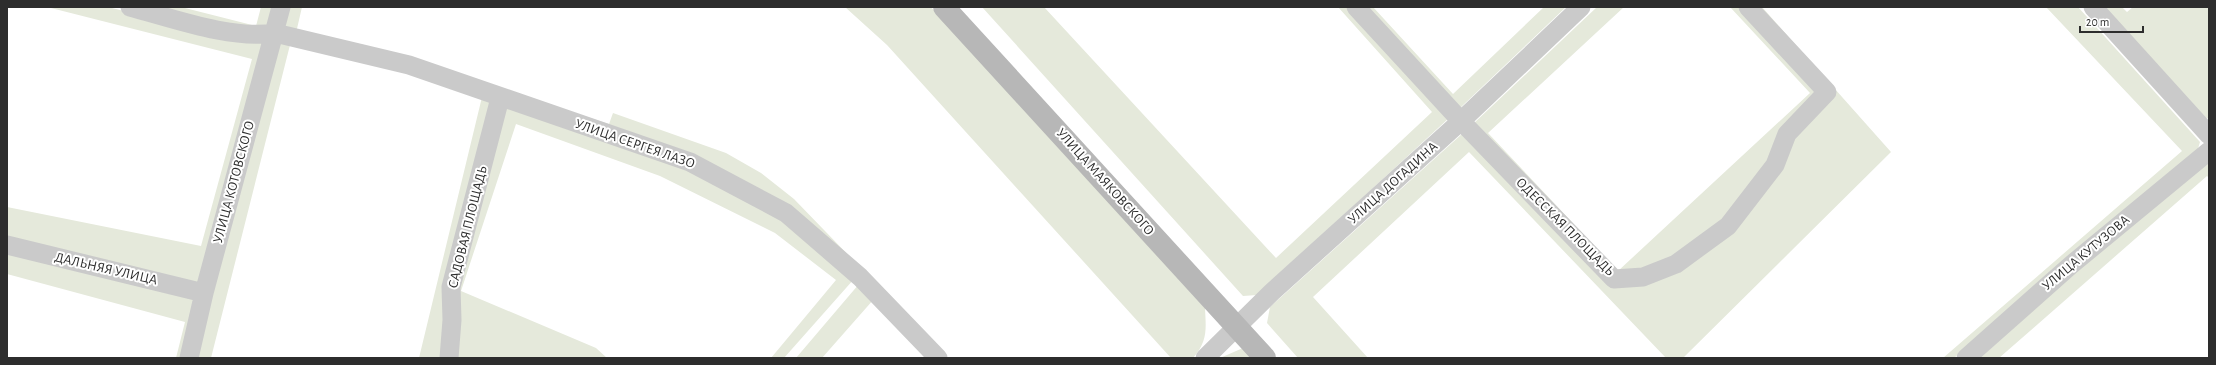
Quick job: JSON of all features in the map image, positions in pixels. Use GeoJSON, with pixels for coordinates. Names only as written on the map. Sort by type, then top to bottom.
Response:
{"type":"FeatureCollection","features":[{"type":"Feature","properties":{"kind":"main road","name":"УЛИЦА МАЯКОВСКОГО"},"geometry":{"type":"LineString","coordinates":[[944,7],[1265,358]]}},
{"type":"Feature","properties":{"kind":"street"},"geometry":{"type":"LineString","coordinates":[[130,7],[224,31],[258,36],[275,33]]}},
{"type":"Feature","properties":{"kind":"street","name":"УЛИЦА КОТОВСКОГО"},"geometry":{"type":"LineString","coordinates":[[189,358],[204,293],[282,7]]}},
{"type":"Feature","properties":{"kind":"street"},"geometry":{"type":"LineString","coordinates":[[1356,7],[1461,121]]}},
{"type":"Feature","properties":{"kind":"street","name":"УЛИЦА ДОГАДИНА"},"geometry":{"type":"LineString","coordinates":[[1205,358],[1272,292],[1461,121],[1581,7]]}},
{"type":"Feature","properties":{"kind":"street","name":"ОДЕССКАЯ ПЛОЩАДЬ"},"geometry":{"type":"LineString","coordinates":[[1461,121],[1614,279],[1643,277],[1676,264],[1728,226],[1775,165],[1787,134],[1828,92],[1748,7]]}},
{"type":"Feature","properties":{"kind":"street"},"geometry":{"type":"LineString","coordinates":[[2093,7],[2209,138]]}},
{"type":"Feature","properties":{"kind":"street","name":"УЛИЦА СЕРГЕЯ ЛАЗО"},"geometry":{"type":"LineString","coordinates":[[275,33],[409,65],[500,98],[690,162],[786,213],[860,277],[938,358]]}},
{"type":"Feature","properties":{"kind":"street","name":"САДОВАЯ ПЛОЩАДЬ"},"geometry":{"type":"LineString","coordinates":[[449,358],[452,320],[452,287],[500,98]]}},
{"type":"Feature","properties":{"kind":"street","name":"УЛИЦА КУТУЗОВА"},"geometry":{"type":"LineString","coordinates":[[1966,358],[2209,138]]}},
{"type":"Feature","properties":{"kind":"street","name":"ДАЛЬНЯЯ УЛИЦА"},"geometry":{"type":"LineString","coordinates":[[7,245],[204,293]]}},
{"type":"Feature","properties":{"kind":"shaded area"},"geometry":{"type":"Polygon","coordinates":[[[47,7],[108,7],[228,37],[266,43],[201,286],[7,239],[7,207],[201,246],[252,59],[47,7]]]}},
{"type":"Feature","properties":{"kind":"shaded area"},"geometry":{"type":"Polygon","coordinates":[[[151,7],[181,7],[256,26],[261,7],[273,7],[267,29],[259,32],[151,7]]]}},
{"type":"Feature","properties":{"kind":"shaded area"},"geometry":{"type":"Polygon","coordinates":[[[289,7],[302,7],[296,33],[454,75],[609,124],[613,113],[726,153],[761,173],[794,199],[948,358],[944,358],[864,275],[692,158],[283,31],[289,7]]]}},
{"type":"Feature","properties":{"kind":"shaded area"},"geometry":{"type":"Polygon","coordinates":[[[845,7],[930,7],[933,9],[1205,308],[1206,329],[1204,340],[1193,358],[1171,358],[887,45],[845,7]]]}},
{"type":"Feature","properties":{"kind":"shaded area"},"geometry":{"type":"Polygon","coordinates":[[[982,7],[1044,7],[1276,258],[1432,112],[1338,7],[1348,7],[1449,118],[1257,295],[1243,296],[982,7]]]}},
{"type":"Feature","properties":{"kind":"shaded area"},"geometry":{"type":"Polygon","coordinates":[[[1363,7],[1373,7],[1453,94],[1544,7],[1566,7],[1459,109],[1363,7]]]}},
{"type":"Feature","properties":{"kind":"shaded area"},"geometry":{"type":"Polygon","coordinates":[[[1597,7],[1624,7],[1488,133],[1618,271],[1810,93],[1730,7],[1762,7],[1891,152],[1683,358],[1666,358],[1469,152],[1313,297],[1368,358],[1298,358],[1267,323],[1270,307],[1473,124],[1597,7]]]}},
{"type":"Feature","properties":{"kind":"shaded area"},"geometry":{"type":"Polygon","coordinates":[[[2046,7],[2078,7],[2200,142],[2197,152],[2061,265],[1954,358],[1943,358],[2182,151],[2046,7]]]}},
{"type":"Feature","properties":{"kind":"shaded area"},"geometry":{"type":"Polygon","coordinates":[[[2104,7],[2122,7],[2127,12],[2133,7],[2209,7],[2209,119],[2204,117],[2104,7]]]}},
{"type":"Feature","properties":{"kind":"shaded area"},"geometry":{"type":"Polygon","coordinates":[[[280,39],[291,41],[211,358],[195,358],[280,39]]]}},
{"type":"Feature","properties":{"kind":"shaded area"},"geometry":{"type":"Polygon","coordinates":[[[482,97],[495,101],[446,358],[419,358],[482,97]]]}},
{"type":"Feature","properties":{"kind":"shaded area"},"geometry":{"type":"Polygon","coordinates":[[[503,106],[686,165],[783,218],[854,279],[784,358],[771,358],[836,280],[775,233],[660,176],[516,124],[461,291],[596,348],[607,358],[452,358],[455,289],[503,106]]]}},
{"type":"Feature","properties":{"kind":"shaded area"},"geometry":{"type":"Polygon","coordinates":[[[2209,161],[2209,178],[2207,176],[1999,358],[1978,358],[2067,276],[2209,161]]]}},
{"type":"Feature","properties":{"kind":"shaded area"},"geometry":{"type":"Polygon","coordinates":[[[7,253],[197,299],[184,358],[176,358],[185,322],[7,274],[7,253]]]}},
{"type":"Feature","properties":{"kind":"shaded area"},"geometry":{"type":"Polygon","coordinates":[[[859,284],[874,299],[822,358],[796,358],[859,284]]]}},
{"type":"Feature","properties":{"kind":"shaded area"},"geometry":{"type":"Polygon","coordinates":[[[1243,348],[1251,358],[1220,358],[1243,348]]]}}]}
